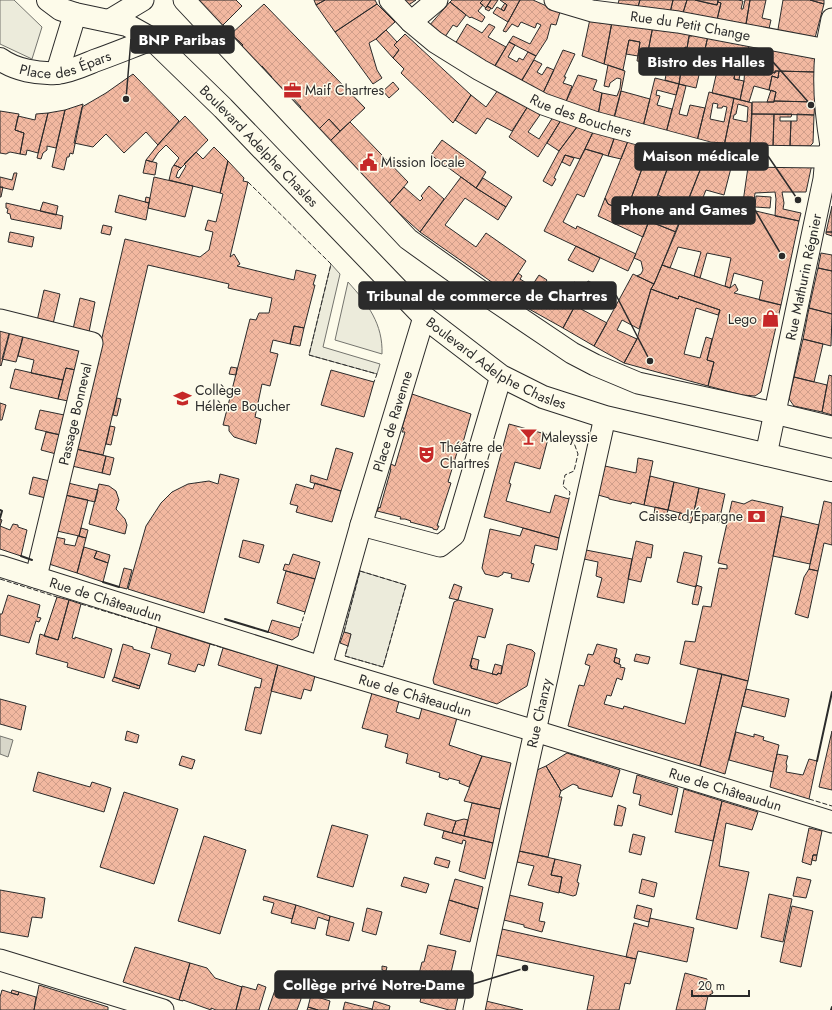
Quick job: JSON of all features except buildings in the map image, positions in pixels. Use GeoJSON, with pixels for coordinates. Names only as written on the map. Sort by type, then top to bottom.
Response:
{"type":"FeatureCollection","features":[{"type":"Feature","properties":{"kind":"main road"},"geometry":{"type":"LineString","coordinates":[[48,0],[60,9],[75,14],[126,25],[152,39]]}},
{"type":"Feature","properties":{"kind":"main road"},"geometry":{"type":"LineString","coordinates":[[57,73],[75,14]]}},
{"type":"Feature","properties":{"kind":"main road","name":"Place des Épars"},"geometry":{"type":"LineString","coordinates":[[0,59],[25,70],[38,73],[57,73],[74,69],[152,39]]}},
{"type":"Feature","properties":{"kind":"main road","name":"Boulevard Adelphe Chasles"},"geometry":{"type":"LineString","coordinates":[[152,39],[229,114],[424,316],[501,376],[543,397],[605,417],[832,470]]}},
{"type":"Feature","properties":{"kind":"street"},"geometry":{"type":"LineString","coordinates":[[108,21],[143,0]]}},
{"type":"Feature","properties":{"kind":"street"},"geometry":{"type":"LineString","coordinates":[[184,0],[408,240],[572,353],[618,376],[638,383],[832,427]]}},
{"type":"Feature","properties":{"kind":"street","name":"Rue des Bouchers"},"geometry":{"type":"LineString","coordinates":[[390,0],[411,22],[435,42],[480,70],[536,101],[594,122],[710,153],[751,156],[830,151]]}},
{"type":"Feature","properties":{"kind":"street"},"geometry":{"type":"LineString","coordinates":[[411,22],[438,0]]}},
{"type":"Feature","properties":{"kind":"street","name":"Rue du Petit Change"},"geometry":{"type":"LineString","coordinates":[[555,0],[592,12],[678,22],[829,50]]}},
{"type":"Feature","properties":{"kind":"street","name":"Rue Mathurin Régnier"},"geometry":{"type":"LineString","coordinates":[[766,455],[830,151],[825,64],[829,50],[832,19]]}},
{"type":"Feature","properties":{"kind":"street","name":"Place de Ravenne"},"geometry":{"type":"LineString","coordinates":[[321,667],[361,526],[424,316]]}},
{"type":"Feature","properties":{"kind":"street","name":"Passage Bonneval"},"geometry":{"type":"LineString","coordinates":[[0,320],[92,343],[36,577]]}},
{"type":"Feature","properties":{"kind":"street"},"geometry":{"type":"LineString","coordinates":[[361,526],[440,546],[454,535],[501,376]]}},
{"type":"Feature","properties":{"kind":"street","name":"Rue Chanzy"},"geometry":{"type":"LineString","coordinates":[[474,1010],[605,417]]}},
{"type":"Feature","properties":{"kind":"street","name":"Rue de Châteaudun"},"geometry":{"type":"LineString","coordinates":[[0,566],[321,667],[832,822]]}},
{"type":"Feature","properties":{"kind":"street"},"geometry":{"type":"LineString","coordinates":[[0,960],[122,1004],[163,1010]]}},
{"type":"Feature","properties":{"kind":"shaded area"},"geometry":{"type":"Polygon","coordinates":[[[0,0],[14,0],[42,27],[32,59],[0,44],[0,0]]]}},
{"type":"Feature","properties":{"kind":"shaded area"},"geometry":{"type":"Polygon","coordinates":[[[331,264],[340,274],[323,347],[380,364],[377,374],[309,355],[331,264]]]}},
{"type":"Feature","properties":{"kind":"shaded area"},"geometry":{"type":"Polygon","coordinates":[[[348,282],[362,298],[373,315],[380,333],[382,354],[335,340],[348,282]]]}},
{"type":"Feature","properties":{"kind":"shaded area"},"geometry":{"type":"Polygon","coordinates":[[[360,571],[406,585],[383,667],[345,656],[351,634],[344,632],[360,571]]]}},
{"type":"Feature","properties":{"kind":"shaded area"},"geometry":{"type":"Polygon","coordinates":[[[0,736],[13,740],[8,757],[0,754],[0,736]]]}},
{"type":"Feature","properties":{"kind":"fence"},"geometry":{"type":"LineString","coordinates":[[248,182],[331,264],[309,355],[377,374],[374,382]]}},
{"type":"Feature","properties":{"kind":"fence"},"geometry":{"type":"LineString","coordinates":[[549,435],[574,443],[578,454],[574,471],[565,475],[563,486],[570,492],[569,499]]}},
{"type":"Feature","properties":{"kind":"fence"},"geometry":{"type":"LineString","coordinates":[[344,632],[360,571],[406,585],[383,667],[345,656],[348,646]]}},
{"type":"Feature","properties":{"kind":"fence"},"geometry":{"type":"LineString","coordinates":[[0,579],[57,597]]}},
{"type":"Feature","properties":{"kind":"fence"},"geometry":{"type":"LineString","coordinates":[[81,604],[157,627]]}},
{"type":"Feature","properties":{"kind":"fence"},"geometry":{"type":"LineString","coordinates":[[300,628],[305,612]]}},
{"type":"Feature","properties":{"kind":"fence"},"geometry":{"type":"LineString","coordinates":[[210,644],[223,648]]}},
{"type":"Feature","properties":{"kind":"fence"},"geometry":{"type":"LineString","coordinates":[[809,799],[832,806]]}},
{"type":"Feature","properties":{"kind":"wall"},"geometry":{"type":"LineString","coordinates":[[0,510],[2,511],[0,518]]}},
{"type":"Feature","properties":{"kind":"wall"},"geometry":{"type":"LineString","coordinates":[[21,556],[32,560]]}},
{"type":"Feature","properties":{"kind":"wall"},"geometry":{"type":"LineString","coordinates":[[103,582],[119,587]]}},
{"type":"Feature","properties":{"kind":"wall"},"geometry":{"type":"LineString","coordinates":[[225,619],[268,632]]}},
{"type":"Feature","properties":{"kind":"wall"},"geometry":{"type":"LineString","coordinates":[[817,761],[832,692]]}},
{"type":"Feature","properties":{"kind":"place","name":"Maif Chartres"},"geometry":{"type":"Point","coordinates":[292,90]}},
{"type":"Feature","properties":{"kind":"place","name":"BNP Paribas"},"geometry":{"type":"Point","coordinates":[126,99]}},
{"type":"Feature","properties":{"kind":"place","name":"Bistro des Halles"},"geometry":{"type":"Point","coordinates":[811,105]}},
{"type":"Feature","properties":{"kind":"place","name":"Mission locale"},"geometry":{"type":"Point","coordinates":[368,162]}},
{"type":"Feature","properties":{"kind":"place","name":"Maison médicale"},"geometry":{"type":"Point","coordinates":[798,200]}},
{"type":"Feature","properties":{"kind":"place","name":"Phone and Games"},"geometry":{"type":"Point","coordinates":[782,256]}},
{"type":"Feature","properties":{"kind":"place","name":"Lego"},"geometry":{"type":"Point","coordinates":[770,319]}},
{"type":"Feature","properties":{"kind":"place","name":"Tribunal de commerce de Chartres"},"geometry":{"type":"Point","coordinates":[650,361]}},
{"type":"Feature","properties":{"kind":"place","name":"Collège Hélène Boucher"},"geometry":{"type":"Point","coordinates":[182,398]}},
{"type":"Feature","properties":{"kind":"place","name":"Maleyssie"},"geometry":{"type":"Point","coordinates":[528,437]}},
{"type":"Feature","properties":{"kind":"place","name":"Théâtre de Chartres"},"geometry":{"type":"Point","coordinates":[427,455]}},
{"type":"Feature","properties":{"kind":"place","name":"Caisse d'Épargne"},"geometry":{"type":"Point","coordinates":[756,516]}},
{"type":"Feature","properties":{"kind":"place","name":"Collège privé Notre-Dame"},"geometry":{"type":"Point","coordinates":[525,968]}}]}
